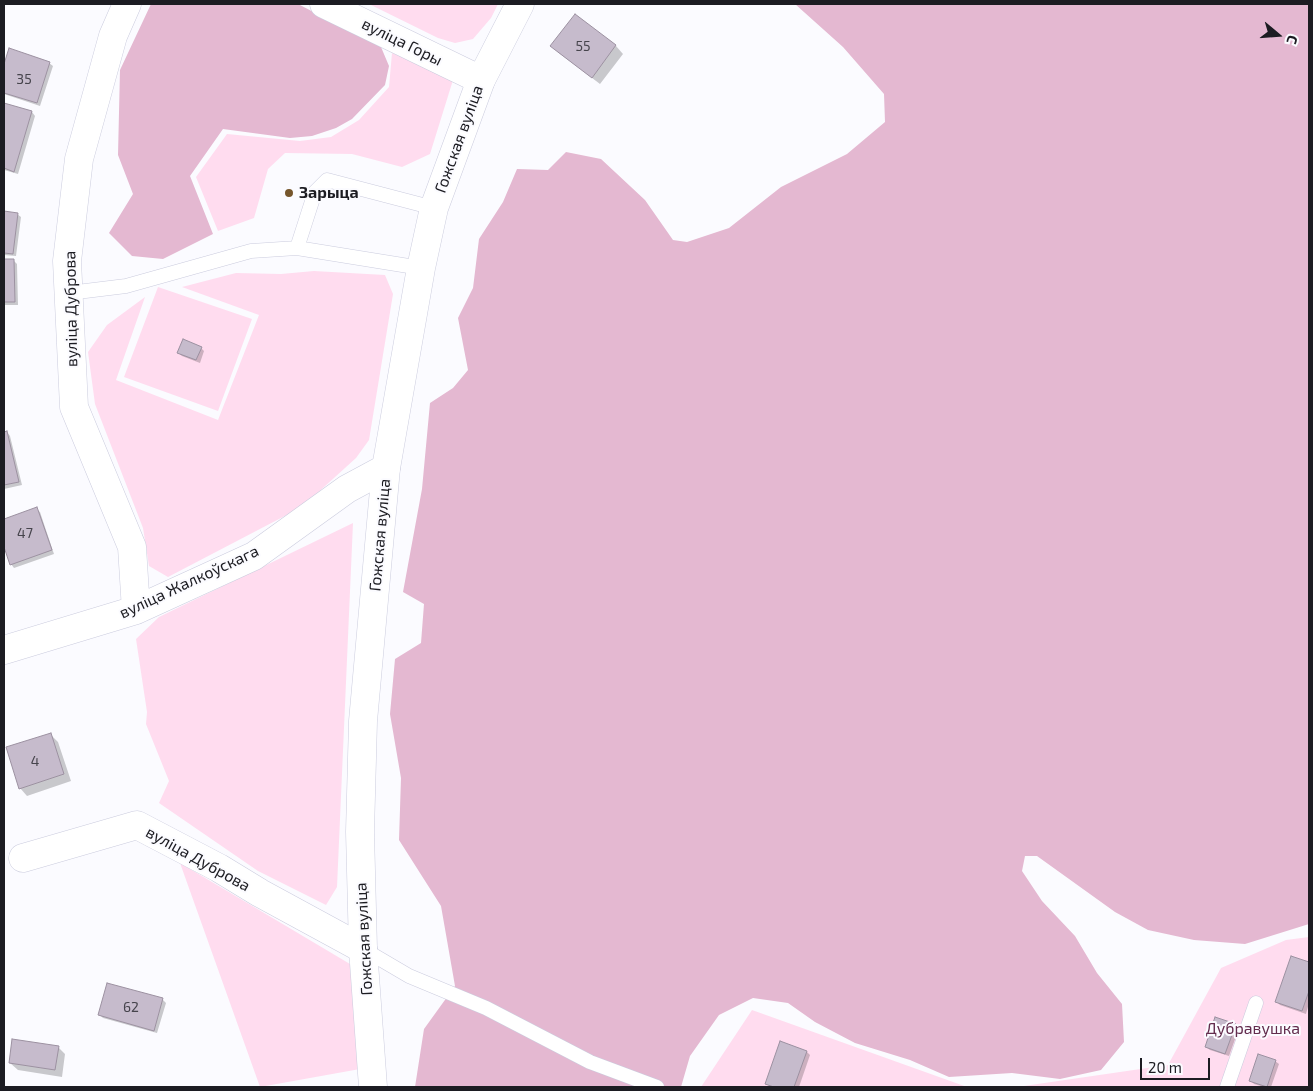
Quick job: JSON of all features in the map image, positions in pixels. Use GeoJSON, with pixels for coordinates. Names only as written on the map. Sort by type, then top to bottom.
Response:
{"type":"FeatureCollection","features":[{"type":"Feature","properties":{"kind":"street","name":"вуліца Дуброва"},"geometry":{"type":"LineString","coordinates":[[126,4],[113,36],[79,159],[67,261],[74,406],[132,547],[136,610]]}},
{"type":"Feature","properties":{"kind":"street","name":"вуліца Горы"},"geometry":{"type":"LineString","coordinates":[[324,4],[481,80]]}},
{"type":"Feature","properties":{"kind":"street","name":"Гожская вуліца"},"geometry":{"type":"LineString","coordinates":[[373,1087],[363,948],[360,832],[363,721],[386,468],[421,268],[434,208],[481,80],[520,4]]}},
{"type":"Feature","properties":{"kind":"street","name":"вуліца Жалкоўскага"},"geometry":{"type":"LineString","coordinates":[[4,650],[136,610],[254,556],[347,489],[386,468]]}},
{"type":"Feature","properties":{"kind":"street","name":"вуліца Дуброва"},"geometry":{"type":"LineString","coordinates":[[23,858],[137,825],[219,868],[260,894],[363,948]]}},
{"type":"Feature","properties":{"kind":"lane"},"geometry":{"type":"LineString","coordinates":[[297,248],[315,192],[327,180],[434,208]]}},
{"type":"Feature","properties":{"kind":"lane"},"geometry":{"type":"LineString","coordinates":[[69,293],[126,286],[251,251],[297,248],[421,268]]}},
{"type":"Feature","properties":{"kind":"lane"},"geometry":{"type":"LineString","coordinates":[[363,948],[408,976],[486,1008],[590,1062],[657,1087]]}},
{"type":"Feature","properties":{"kind":"lane"},"geometry":{"type":"LineString","coordinates":[[1227,1087],[1256,1003]]}},
{"type":"Feature","properties":{"kind":"green space"},"geometry":{"type":"Polygon","coordinates":[[[369,4],[498,4],[491,18],[473,39],[455,43],[438,38],[369,4]]]}},
{"type":"Feature","properties":{"kind":"green space"},"geometry":{"type":"Polygon","coordinates":[[[392,53],[443,73],[453,80],[430,154],[402,167],[352,154],[285,153],[268,169],[254,218],[218,231],[196,177],[227,134],[300,141],[331,137],[359,120],[389,87],[392,53]]]}},
{"type":"Feature","properties":{"kind":"green space"},"geometry":{"type":"Polygon","coordinates":[[[314,271],[385,275],[393,294],[369,440],[356,458],[302,507],[168,577],[149,566],[143,528],[95,404],[88,352],[107,325],[145,297],[116,380],[218,420],[259,315],[182,287],[236,273],[281,274],[314,271]]]}},
{"type":"Feature","properties":{"kind":"green space"},"geometry":{"type":"Polygon","coordinates":[[[158,287],[252,319],[218,411],[124,377],[158,287]]]}},
{"type":"Feature","properties":{"kind":"green space"},"geometry":{"type":"Polygon","coordinates":[[[353,523],[337,887],[326,905],[258,871],[159,803],[169,781],[146,724],[147,712],[136,639],[159,617],[353,523]]]}},
{"type":"Feature","properties":{"kind":"green space"},"geometry":{"type":"Polygon","coordinates":[[[180,863],[350,964],[360,1069],[260,1087],[180,863]]]}},
{"type":"Feature","properties":{"kind":"green space","name":"Дубравушка"},"geometry":{"type":"Polygon","coordinates":[[[1309,937],[1309,1087],[1017,1087],[1168,1065],[1221,968],[1286,940],[1309,937]]]}},
{"type":"Feature","properties":{"kind":"green space"},"geometry":{"type":"Polygon","coordinates":[[[752,1010],[967,1087],[701,1087],[752,1010]]]}},
{"type":"Feature","properties":{"kind":"shaded area"},"geometry":{"type":"Polygon","coordinates":[[[151,4],[298,4],[381,47],[389,66],[385,85],[352,119],[336,128],[312,136],[290,138],[223,129],[190,176],[213,234],[163,259],[132,256],[109,233],[133,194],[118,155],[120,70],[151,4]]]}},
{"type":"Feature","properties":{"kind":"shaded area"},"geometry":{"type":"Polygon","coordinates":[[[795,4],[1309,4],[1309,924],[1245,944],[1194,940],[1148,930],[1115,912],[1037,856],[1025,856],[1022,871],[1042,901],[1075,936],[1097,973],[1122,1004],[1124,1042],[1101,1070],[1060,1079],[1012,1073],[949,1077],[910,1060],[855,1043],[815,1022],[788,1003],[753,998],[719,1015],[690,1056],[681,1087],[415,1087],[424,1029],[455,986],[441,906],[399,840],[401,778],[390,714],[395,659],[421,643],[424,604],[403,592],[422,489],[430,403],[453,388],[468,370],[458,318],[473,288],[479,239],[503,202],[517,169],[548,170],[566,152],[601,159],[645,200],[673,240],[687,242],[729,228],[781,187],[847,154],[885,122],[884,94],[843,47],[795,4]]]}},
{"type":"Feature","properties":{"kind":"building"},"geometry":{"type":"Polygon","coordinates":[[[575,14],[616,45],[592,78],[550,46],[575,14]]]}},
{"type":"Feature","properties":{"kind":"building"},"geometry":{"type":"Polygon","coordinates":[[[9,48],[50,62],[37,103],[4,93],[4,64],[9,48]]]}},
{"type":"Feature","properties":{"kind":"building"},"geometry":{"type":"Polygon","coordinates":[[[4,103],[32,111],[14,172],[4,168],[4,103]]]}},
{"type":"Feature","properties":{"kind":"building"},"geometry":{"type":"Polygon","coordinates":[[[4,211],[18,213],[13,254],[4,253],[4,211]]]}},
{"type":"Feature","properties":{"kind":"building"},"geometry":{"type":"Polygon","coordinates":[[[4,259],[14,259],[15,302],[4,302],[4,259]]]}},
{"type":"Feature","properties":{"kind":"building"},"geometry":{"type":"Polygon","coordinates":[[[183,339],[202,347],[196,360],[177,353],[183,339]]]}},
{"type":"Feature","properties":{"kind":"building"},"geometry":{"type":"Polygon","coordinates":[[[7,431],[19,482],[4,485],[4,432],[7,431]]]}},
{"type":"Feature","properties":{"kind":"building"},"geometry":{"type":"Polygon","coordinates":[[[37,507],[52,550],[10,565],[4,547],[4,519],[37,507]]]}},
{"type":"Feature","properties":{"kind":"building"},"geometry":{"type":"Polygon","coordinates":[[[51,733],[64,774],[19,789],[6,747],[51,733]]]}},
{"type":"Feature","properties":{"kind":"building"},"geometry":{"type":"Polygon","coordinates":[[[1291,956],[1309,962],[1309,991],[1302,1011],[1275,1002],[1291,956]]]}},
{"type":"Feature","properties":{"kind":"building"},"geometry":{"type":"Polygon","coordinates":[[[107,983],[163,998],[154,1031],[98,1015],[107,983]]]}},
{"type":"Feature","properties":{"kind":"building"},"geometry":{"type":"Polygon","coordinates":[[[1215,1017],[1236,1024],[1225,1054],[1205,1047],[1215,1017]]]}},
{"type":"Feature","properties":{"kind":"building"},"geometry":{"type":"Polygon","coordinates":[[[12,1039],[59,1046],[55,1070],[9,1063],[12,1039]]]}},
{"type":"Feature","properties":{"kind":"building"},"geometry":{"type":"Polygon","coordinates":[[[780,1041],[807,1051],[794,1087],[774,1087],[765,1084],[780,1041]]]}},
{"type":"Feature","properties":{"kind":"building"},"geometry":{"type":"Polygon","coordinates":[[[1258,1054],[1276,1060],[1267,1087],[1249,1081],[1258,1054]]]}},
{"type":"Feature","properties":{"kind":"place","name":"Зарыца"},"geometry":{"type":"Point","coordinates":[289,193]}}]}
